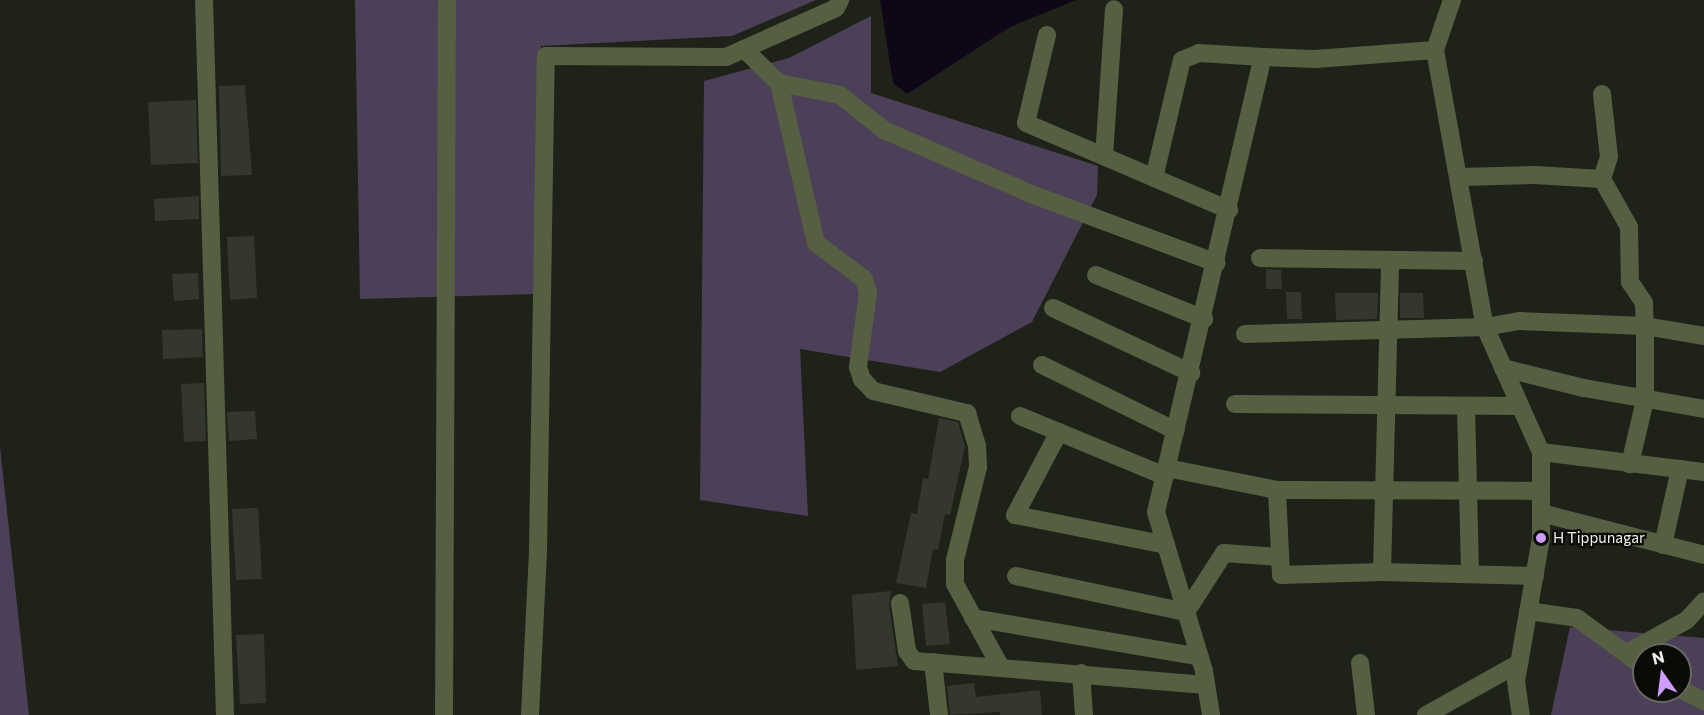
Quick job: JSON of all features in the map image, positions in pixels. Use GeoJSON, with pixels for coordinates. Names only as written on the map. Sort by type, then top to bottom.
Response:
{"type":"FeatureCollection","features":[{"type":"Feature","properties":{"kind":"street"},"geometry":{"type":"LineString","coordinates":[[204,0],[225,715]]}},
{"type":"Feature","properties":{"kind":"street"},"geometry":{"type":"LineString","coordinates":[[444,715],[447,0]]}},
{"type":"Feature","properties":{"kind":"street"},"geometry":{"type":"LineString","coordinates":[[530,715],[538,550],[546,56],[726,57],[836,8],[840,0]]}},
{"type":"Feature","properties":{"kind":"street"},"geometry":{"type":"LineString","coordinates":[[1452,0],[1435,50],[1460,177],[1485,327],[1541,452],[1541,513],[1535,576],[1516,681],[1521,715]]}},
{"type":"Feature","properties":{"kind":"street"},"geometry":{"type":"LineString","coordinates":[[1104,156],[1114,9]]}},
{"type":"Feature","properties":{"kind":"street"},"geometry":{"type":"LineString","coordinates":[[1047,35],[1026,123],[1229,210]]}},
{"type":"Feature","properties":{"kind":"street"},"geometry":{"type":"LineString","coordinates":[[744,49],[779,83],[816,243],[864,279],[868,293],[858,367],[862,379],[873,391],[967,413],[977,446],[978,467],[955,560],[955,584],[1000,666]]}},
{"type":"Feature","properties":{"kind":"street"},"geometry":{"type":"LineString","coordinates":[[1154,178],[1182,60],[1199,53],[1315,58],[1435,50]]}},
{"type":"Feature","properties":{"kind":"street"},"geometry":{"type":"LineString","coordinates":[[1211,715],[1200,657],[1156,512],[1204,319],[1263,57]]}},
{"type":"Feature","properties":{"kind":"street"},"geometry":{"type":"LineString","coordinates":[[779,83],[840,94],[884,130],[1031,194],[1217,263]]}},
{"type":"Feature","properties":{"kind":"street"},"geometry":{"type":"LineString","coordinates":[[1602,94],[1609,157],[1602,179],[1629,227],[1630,282],[1644,303],[1645,400],[1630,464]]}},
{"type":"Feature","properties":{"kind":"street"},"geometry":{"type":"LineString","coordinates":[[1460,177],[1535,175],[1602,179]]}},
{"type":"Feature","properties":{"kind":"street"},"geometry":{"type":"LineString","coordinates":[[1260,258],[1474,261]]}},
{"type":"Feature","properties":{"kind":"street"},"geometry":{"type":"LineString","coordinates":[[1382,572],[1390,260]]}},
{"type":"Feature","properties":{"kind":"street"},"geometry":{"type":"LineString","coordinates":[[1096,275],[1204,319]]}},
{"type":"Feature","properties":{"kind":"street"},"geometry":{"type":"LineString","coordinates":[[1053,308],[1191,373]]}},
{"type":"Feature","properties":{"kind":"street"},"geometry":{"type":"LineString","coordinates":[[1245,334],[1388,332],[1485,327],[1520,321],[1645,326],[1704,336]]}},
{"type":"Feature","properties":{"kind":"street"},"geometry":{"type":"LineString","coordinates":[[1042,365],[1176,431]]}},
{"type":"Feature","properties":{"kind":"street"},"geometry":{"type":"LineString","coordinates":[[1503,368],[1645,400],[1704,409]]}},
{"type":"Feature","properties":{"kind":"street"},"geometry":{"type":"LineString","coordinates":[[1235,404],[1386,408],[1520,406]]}},
{"type":"Feature","properties":{"kind":"street"},"geometry":{"type":"LineString","coordinates":[[1466,407],[1470,574]]}},
{"type":"Feature","properties":{"kind":"street"},"geometry":{"type":"LineString","coordinates":[[1020,416],[1166,472],[1277,490],[1541,491]]}},
{"type":"Feature","properties":{"kind":"street"},"geometry":{"type":"LineString","coordinates":[[1059,432],[1015,515],[1166,545]]}},
{"type":"Feature","properties":{"kind":"street"},"geometry":{"type":"LineString","coordinates":[[1541,452],[1704,472]]}},
{"type":"Feature","properties":{"kind":"street"},"geometry":{"type":"LineString","coordinates":[[1663,545],[1680,469]]}},
{"type":"Feature","properties":{"kind":"street"},"geometry":{"type":"LineString","coordinates":[[1277,490],[1281,574],[1382,572],[1535,576]]}},
{"type":"Feature","properties":{"kind":"street"},"geometry":{"type":"LineString","coordinates":[[1541,513],[1704,555]]}},
{"type":"Feature","properties":{"kind":"street"},"geometry":{"type":"LineString","coordinates":[[1186,612],[1224,553],[1280,557]]}},
{"type":"Feature","properties":{"kind":"street"},"geometry":{"type":"LineString","coordinates":[[1016,576],[1186,612]]}},
{"type":"Feature","properties":{"kind":"street"},"geometry":{"type":"LineString","coordinates":[[1627,653],[1687,620],[1704,601]]}},
{"type":"Feature","properties":{"kind":"street"},"geometry":{"type":"LineString","coordinates":[[900,603],[907,651],[914,661],[1000,666],[1206,685]]}},
{"type":"Feature","properties":{"kind":"street"},"geometry":{"type":"LineString","coordinates":[[1528,611],[1577,618],[1632,657]]}},
{"type":"Feature","properties":{"kind":"street"},"geometry":{"type":"LineString","coordinates":[[973,618],[1200,657]]}},
{"type":"Feature","properties":{"kind":"street"},"geometry":{"type":"LineString","coordinates":[[933,662],[939,715]]}},
{"type":"Feature","properties":{"kind":"street"},"geometry":{"type":"LineString","coordinates":[[1360,663],[1366,715]]}},
{"type":"Feature","properties":{"kind":"street"},"geometry":{"type":"LineString","coordinates":[[1426,715],[1519,663]]}},
{"type":"Feature","properties":{"kind":"street"},"geometry":{"type":"LineString","coordinates":[[1081,673],[1084,715]]}},
{"type":"Feature","properties":{"kind":"shaded area"},"geometry":{"type":"Polygon","coordinates":[[[355,0],[816,0],[732,36],[541,46],[533,294],[360,299],[355,0]]]}},
{"type":"Feature","properties":{"kind":"shaded area"},"geometry":{"type":"Polygon","coordinates":[[[880,0],[1076,0],[1010,27],[907,94],[893,83],[880,0]]]}},
{"type":"Feature","properties":{"kind":"shaded area"},"geometry":{"type":"Polygon","coordinates":[[[871,16],[871,93],[1098,166],[1097,195],[1032,322],[940,372],[800,349],[808,516],[700,500],[704,81],[789,58],[871,16]]]}},
{"type":"Feature","properties":{"kind":"shaded area"},"geometry":{"type":"Polygon","coordinates":[[[0,447],[29,715],[0,715],[0,447]]]}},
{"type":"Feature","properties":{"kind":"shaded area"},"geometry":{"type":"Polygon","coordinates":[[[1570,627],[1704,638],[1704,715],[1551,715],[1570,627]]]}},
{"type":"Feature","properties":{"kind":"building"},"geometry":{"type":"Polygon","coordinates":[[[245,85],[252,175],[221,176],[219,86],[245,85]]]}},
{"type":"Feature","properties":{"kind":"building"},"geometry":{"type":"Polygon","coordinates":[[[196,100],[198,163],[151,165],[148,102],[196,100]]]}},
{"type":"Feature","properties":{"kind":"building"},"geometry":{"type":"Polygon","coordinates":[[[199,196],[199,219],[155,221],[154,199],[199,196]]]}},
{"type":"Feature","properties":{"kind":"building"},"geometry":{"type":"Polygon","coordinates":[[[254,236],[257,298],[230,300],[227,237],[254,236]]]}},
{"type":"Feature","properties":{"kind":"building"},"geometry":{"type":"Polygon","coordinates":[[[1266,269],[1281,270],[1282,289],[1266,289],[1266,269]]]}},
{"type":"Feature","properties":{"kind":"building"},"geometry":{"type":"Polygon","coordinates":[[[198,273],[199,299],[174,301],[172,274],[198,273]]]}},
{"type":"Feature","properties":{"kind":"building"},"geometry":{"type":"Polygon","coordinates":[[[1286,292],[1301,292],[1302,319],[1287,319],[1286,292]]]}},
{"type":"Feature","properties":{"kind":"building"},"geometry":{"type":"Polygon","coordinates":[[[1335,293],[1378,293],[1377,319],[1336,320],[1335,293]]]}},
{"type":"Feature","properties":{"kind":"building"},"geometry":{"type":"Polygon","coordinates":[[[1400,293],[1423,293],[1424,318],[1400,318],[1400,293]]]}},
{"type":"Feature","properties":{"kind":"building"},"geometry":{"type":"Polygon","coordinates":[[[202,329],[203,357],[163,359],[162,330],[202,329]]]}},
{"type":"Feature","properties":{"kind":"building"},"geometry":{"type":"Polygon","coordinates":[[[204,383],[206,441],[184,442],[181,384],[204,383]]]}},
{"type":"Feature","properties":{"kind":"building"},"geometry":{"type":"Polygon","coordinates":[[[255,411],[257,439],[229,441],[227,412],[255,411]]]}},
{"type":"Feature","properties":{"kind":"building"},"geometry":{"type":"Polygon","coordinates":[[[939,418],[958,422],[965,446],[950,515],[945,514],[938,550],[933,549],[926,588],[896,583],[911,513],[917,514],[923,478],[928,479],[939,418]]]}},
{"type":"Feature","properties":{"kind":"building"},"geometry":{"type":"Polygon","coordinates":[[[258,508],[262,579],[236,580],[232,509],[258,508]]]}},
{"type":"Feature","properties":{"kind":"building"},"geometry":{"type":"Polygon","coordinates":[[[891,591],[889,605],[898,666],[856,670],[852,595],[891,591]]]}},
{"type":"Feature","properties":{"kind":"building"},"geometry":{"type":"Polygon","coordinates":[[[945,602],[950,644],[926,646],[922,604],[945,602]]]}},
{"type":"Feature","properties":{"kind":"building"},"geometry":{"type":"Polygon","coordinates":[[[264,634],[266,703],[240,704],[236,635],[264,634]]]}},
{"type":"Feature","properties":{"kind":"building"},"geometry":{"type":"Polygon","coordinates":[[[974,683],[976,697],[1040,690],[1042,715],[1000,715],[1000,712],[950,715],[947,686],[974,683]]]}},
{"type":"Feature","properties":{"kind":"place","name":"H Tippunagar"},"geometry":{"type":"Point","coordinates":[1541,538]}}]}
